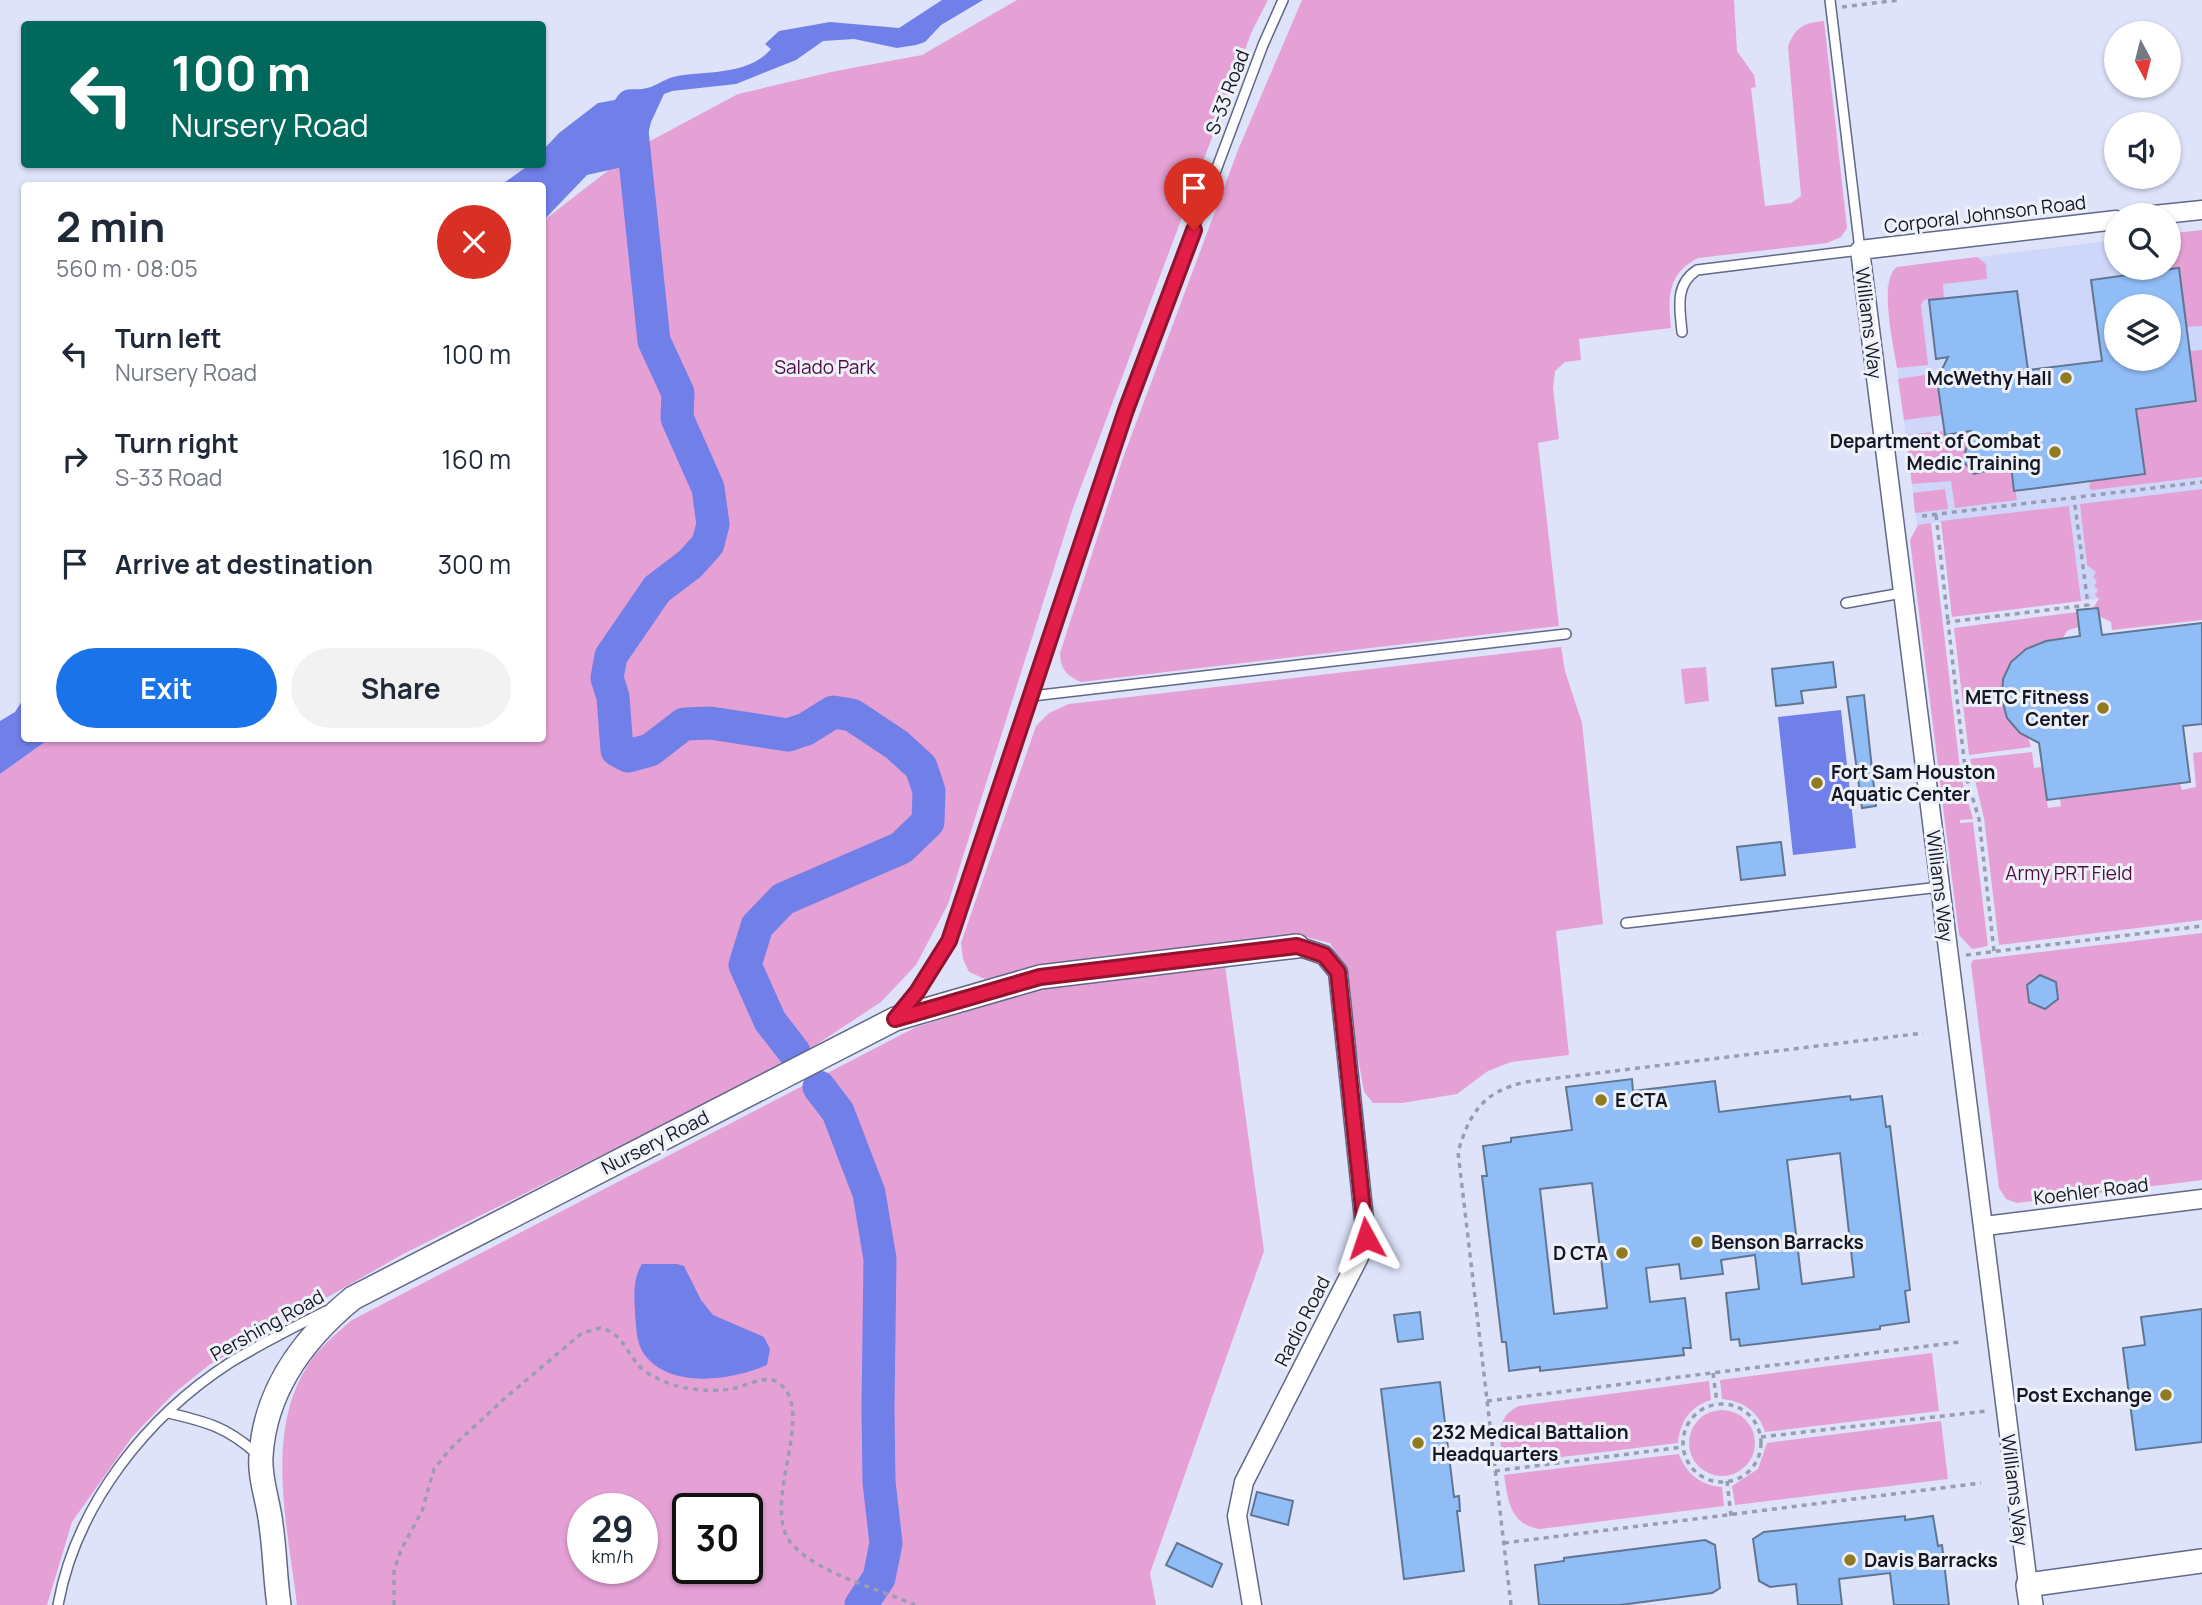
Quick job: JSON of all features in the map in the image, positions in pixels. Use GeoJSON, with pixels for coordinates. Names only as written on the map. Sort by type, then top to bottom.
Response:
{"type":"FeatureCollection","features":[{"type":"Feature","properties":{"kind":"street"},"geometry":{"type":"LineString","coordinates":[[2181,212],[2202,210]]}},
{"type":"Feature","properties":{"kind":"street","name":"Corporal Johnson Road"},"geometry":{"type":"LineString","coordinates":[[1860,250],[2104,221]]}},
{"type":"Feature","properties":{"kind":"street","name":"Williams Way"},"geometry":{"type":"LineString","coordinates":[[1860,250],[1985,1226],[2013,1481],[2029,1595]]}},
{"type":"Feature","properties":{"kind":"street","name":"Nursery Road"},"geometry":{"type":"LineString","coordinates":[[279,1605],[261,1457],[270,1411],[286,1371],[311,1337],[352,1298],[895,1019],[1040,977],[1297,946]]}},
{"type":"Feature","properties":{"kind":"street","name":"Radio Road"},"geometry":{"type":"LineString","coordinates":[[1252,1605],[1237,1516],[1244,1482],[1359,1257],[1366,1238],[1338,972],[1324,955],[1297,946]]}},
{"type":"Feature","properties":{"kind":"street","name":"Koehler Road"},"geometry":{"type":"LineString","coordinates":[[1985,1226],[2202,1199]]}},
{"type":"Feature","properties":{"kind":"street"},"geometry":{"type":"LineString","coordinates":[[2029,1595],[2202,1561]]}},
{"type":"Feature","properties":{"kind":"lane","name":"S-33 Road"},"geometry":{"type":"LineString","coordinates":[[895,1019],[917,992],[949,941],[1126,410],[1263,46],[1283,0]]}},
{"type":"Feature","properties":{"kind":"lane","name":"Williams Way"},"geometry":{"type":"LineString","coordinates":[[1830,4],[1860,250]]}},
{"type":"Feature","properties":{"kind":"lane"},"geometry":{"type":"LineString","coordinates":[[1682,332],[1679,304],[1682,286],[1697,270],[1860,250]]}},
{"type":"Feature","properties":{"kind":"lane"},"geometry":{"type":"LineString","coordinates":[[1846,603],[1902,593]]}},
{"type":"Feature","properties":{"kind":"lane"},"geometry":{"type":"LineString","coordinates":[[1032,696],[1566,635]]}},
{"type":"Feature","properties":{"kind":"lane"},"geometry":{"type":"LineString","coordinates":[[1626,923],[1940,887]]}},
{"type":"Feature","properties":{"kind":"lane","name":"Pershing Road"},"geometry":{"type":"LineString","coordinates":[[58,1605],[71,1559],[93,1508],[111,1478],[169,1413],[230,1363],[352,1298]]}},
{"type":"Feature","properties":{"kind":"lane"},"geometry":{"type":"LineString","coordinates":[[169,1413],[212,1424],[235,1434],[261,1457]]}},
{"type":"Feature","properties":{"kind":"path"},"geometry":{"type":"LineString","coordinates":[[1830,4],[1899,0]]}},
{"type":"Feature","properties":{"kind":"path"},"geometry":{"type":"LineString","coordinates":[[1922,516],[2202,482]]}},
{"type":"Feature","properties":{"kind":"path"},"geometry":{"type":"LineString","coordinates":[[1948,622],[2088,605],[2074,498]]}},
{"type":"Feature","properties":{"kind":"path"},"geometry":{"type":"LineString","coordinates":[[1936,515],[1966,776],[1979,819],[1994,951]]}},
{"type":"Feature","properties":{"kind":"path"},"geometry":{"type":"LineString","coordinates":[[1964,956],[2202,926]]}},
{"type":"Feature","properties":{"kind":"path"},"geometry":{"type":"LineString","coordinates":[[1511,1605],[1458,1152],[1470,1118],[1489,1095],[1525,1082],[1923,1034]]}},
{"type":"Feature","properties":{"kind":"path"},"geometry":{"type":"LineString","coordinates":[[394,1605],[394,1571],[401,1550],[422,1511],[434,1469],[450,1449],[504,1399],[590,1329],[609,1329],[617,1335],[640,1367],[670,1384],[701,1390],[730,1389],[771,1379],[785,1390],[792,1407],[792,1422],[782,1520],[794,1548],[863,1587],[915,1605]]}},
{"type":"Feature","properties":{"kind":"path"},"geometry":{"type":"LineString","coordinates":[[1488,1401],[1960,1342]]}},
{"type":"Feature","properties":{"kind":"path"},"geometry":{"type":"LineString","coordinates":[[1713,1373],[1717,1404]]}},
{"type":"Feature","properties":{"kind":"path"},"geometry":{"type":"LineString","coordinates":[[1717,1404],[1740,1408],[1750,1415],[1761,1437],[1761,1451],[1756,1464],[1746,1474],[1727,1481],[1707,1480],[1696,1472],[1687,1462],[1683,1447],[1686,1426],[1694,1415],[1703,1408],[1717,1404]]}},
{"type":"Feature","properties":{"kind":"path"},"geometry":{"type":"LineString","coordinates":[[1761,1437],[1987,1411]]}},
{"type":"Feature","properties":{"kind":"path"},"geometry":{"type":"LineString","coordinates":[[1495,1471],[1683,1447]]}},
{"type":"Feature","properties":{"kind":"path"},"geometry":{"type":"LineString","coordinates":[[1727,1481],[1731,1516]]}},
{"type":"Feature","properties":{"kind":"path"},"geometry":{"type":"LineString","coordinates":[[1504,1543],[1981,1483]]}},
{"type":"Feature","properties":{"kind":"shaded area","name":"Department of Combat Medic Training"},"geometry":{"type":"Polygon","coordinates":[[[2202,230],[2202,586],[1952,617],[1941,522],[1917,525],[1887,287],[1892,271],[1897,267],[2104,241],[2104,280],[2181,280],[2181,232],[2202,230]]]}},
{"type":"Feature","properties":{"kind":"green space","name":"Salado Park"},"geometry":{"type":"Polygon","coordinates":[[[1017,0],[1268,0],[1252,31],[1073,508],[948,904],[916,965],[881,1002],[793,1060],[403,1254],[209,1365],[173,1394],[132,1437],[72,1522],[47,1605],[0,1605],[0,774],[45,742],[546,742],[546,219],[637,148],[738,94],[836,71],[922,55],[1017,0]]]}},
{"type":"Feature","properties":{"kind":"green space"},"geometry":{"type":"Polygon","coordinates":[[[1302,0],[1734,0],[1737,51],[1754,75],[1756,87],[1751,88],[1765,206],[1791,203],[1801,196],[1788,47],[1793,35],[1801,27],[1824,21],[1847,228],[1841,237],[1827,243],[1698,258],[1680,271],[1675,279],[1670,296],[1671,328],[1579,339],[1581,360],[1565,362],[1555,371],[1553,388],[1559,439],[1538,443],[1559,626],[1081,682],[1065,671],[1060,653],[1123,458],[1238,150],[1302,0]]]}},
{"type":"Feature","properties":{"kind":"green space"},"geometry":{"type":"Polygon","coordinates":[[[2202,230],[2202,326],[2186,327],[2181,311],[2181,294],[2176,294],[2171,280],[2181,280],[2181,232],[2202,230]]]}},
{"type":"Feature","properties":{"kind":"green space"},"geometry":{"type":"Polygon","coordinates":[[[1977,257],[1986,264],[1987,279],[1943,284],[1944,298],[1924,300],[1921,305],[1928,365],[1897,368],[1888,299],[1891,274],[1897,267],[1977,257]]]}},
{"type":"Feature","properties":{"kind":"green space"},"geometry":{"type":"Polygon","coordinates":[[[2202,350],[2202,477],[2092,490],[2089,488],[2091,481],[2145,474],[2136,409],[2196,401],[2190,351],[2202,350]]]}},
{"type":"Feature","properties":{"kind":"green space"},"geometry":{"type":"Polygon","coordinates":[[[1934,375],[1936,389],[1939,389],[1943,415],[1904,420],[1898,379],[1934,375]]]}},
{"type":"Feature","properties":{"kind":"green space"},"geometry":{"type":"Polygon","coordinates":[[[2006,426],[2017,500],[1955,508],[1951,481],[1912,484],[1906,435],[1944,431],[1946,434],[2006,426]]]}},
{"type":"Feature","properties":{"kind":"green space"},"geometry":{"type":"Polygon","coordinates":[[[1945,489],[1948,509],[1915,513],[1913,493],[1945,489]]]}},
{"type":"Feature","properties":{"kind":"green space"},"geometry":{"type":"Polygon","coordinates":[[[2202,489],[2202,620],[2112,630],[2111,622],[2099,616],[2098,608],[2093,608],[2099,599],[2095,595],[2098,590],[2094,586],[2097,581],[2093,577],[2096,572],[2087,565],[2080,504],[2202,489]]]}},
{"type":"Feature","properties":{"kind":"green space"},"geometry":{"type":"Polygon","coordinates":[[[2069,506],[2081,601],[1952,617],[1941,521],[2069,506]]]}},
{"type":"Feature","properties":{"kind":"green space"},"geometry":{"type":"Polygon","coordinates":[[[1931,523],[1961,777],[1973,819],[1960,820],[1960,823],[1973,822],[1988,946],[1972,949],[1959,935],[1910,540],[1918,525],[1931,523]]]}},
{"type":"Feature","properties":{"kind":"green space"},"geometry":{"type":"Polygon","coordinates":[[[2077,612],[2079,627],[2068,630],[2062,639],[2025,650],[2014,658],[2007,669],[2003,681],[2004,707],[2017,729],[2028,737],[2031,747],[1969,755],[1954,628],[2077,612]]]}},
{"type":"Feature","properties":{"kind":"green space"},"geometry":{"type":"Polygon","coordinates":[[[1561,647],[1565,671],[1582,723],[1603,924],[1556,931],[1569,1055],[1511,1062],[1488,1071],[1457,1094],[1402,1103],[1373,1103],[1364,1092],[1341,961],[1330,943],[1302,936],[985,979],[969,972],[963,959],[961,943],[1036,726],[1049,713],[1069,704],[1561,647]]]}},
{"type":"Feature","properties":{"kind":"green space"},"geometry":{"type":"Polygon","coordinates":[[[1706,667],[1709,701],[1685,704],[1681,669],[1706,667]]]}},
{"type":"Feature","properties":{"kind":"green space","name":"Army PRT Field"},"geometry":{"type":"Polygon","coordinates":[[[2032,752],[2034,768],[2042,767],[2048,808],[2061,806],[2060,799],[2180,783],[2182,790],[2196,787],[2193,753],[2202,752],[2202,920],[1999,945],[1984,818],[1970,759],[2032,752]]]}},
{"type":"Feature","properties":{"kind":"green space"},"geometry":{"type":"Polygon","coordinates":[[[2202,933],[2202,1180],[2017,1203],[2006,1199],[1999,1188],[1971,964],[1973,960],[2202,933]]]}},
{"type":"Feature","properties":{"kind":"green space"},"geometry":{"type":"Polygon","coordinates":[[[1225,966],[1264,1251],[1150,1573],[1156,1605],[297,1605],[282,1480],[283,1449],[287,1418],[296,1389],[310,1362],[325,1345],[352,1320],[916,1027],[1046,988],[1225,966]]]}},
{"type":"Feature","properties":{"kind":"green space"},"geometry":{"type":"Polygon","coordinates":[[[1932,1353],[1939,1411],[1765,1432],[1759,1419],[1749,1409],[1737,1402],[1722,1399],[1720,1380],[1932,1353]]]}},
{"type":"Feature","properties":{"kind":"green space"},"geometry":{"type":"Polygon","coordinates":[[[1709,1381],[1711,1400],[1697,1406],[1687,1416],[1678,1443],[1503,1464],[1500,1431],[1505,1417],[1519,1406],[1709,1381]]]}},
{"type":"Feature","properties":{"kind":"green space"},"geometry":{"type":"Polygon","coordinates":[[[1715,1410],[1729,1410],[1741,1415],[1750,1424],[1755,1443],[1753,1456],[1746,1467],[1729,1476],[1715,1476],[1703,1471],[1694,1462],[1689,1450],[1689,1436],[1694,1424],[1703,1415],[1715,1410]]]}},
{"type":"Feature","properties":{"kind":"green space"},"geometry":{"type":"Polygon","coordinates":[[[1941,1421],[1948,1479],[1735,1505],[1732,1486],[1758,1469],[1767,1443],[1941,1421]]]}},
{"type":"Feature","properties":{"kind":"green space"},"geometry":{"type":"Polygon","coordinates":[[[1679,1454],[1685,1467],[1695,1477],[1722,1487],[1724,1506],[1540,1529],[1530,1527],[1516,1517],[1509,1502],[1504,1475],[1679,1454]]]}},
{"type":"Feature","properties":{"kind":"water"},"geometry":{"type":"Polygon","coordinates":[[[942,0],[983,0],[941,25],[925,42],[916,45],[897,48],[854,39],[823,41],[796,60],[736,84],[664,94],[651,122],[644,151],[618,168],[587,175],[546,218],[546,182],[505,182],[525,168],[546,168],[546,147],[559,133],[598,103],[615,100],[624,91],[646,88],[673,77],[725,71],[750,64],[771,49],[765,44],[779,31],[830,22],[899,28],[942,0]]]}},
{"type":"Feature","properties":{"kind":"water"},"geometry":{"type":"Polygon","coordinates":[[[21,703],[21,742],[45,742],[0,774],[0,721],[15,712],[21,703]]]}},
{"type":"Feature","properties":{"kind":"water","name":"Fort Sam Houston Aquatic Center"},"geometry":{"type":"Polygon","coordinates":[[[1841,710],[1856,848],[1793,855],[1778,717],[1841,710]]]}},
{"type":"Feature","properties":{"kind":"water"},"geometry":{"type":"Polygon","coordinates":[[[642,1264],[684,1266],[701,1300],[713,1315],[764,1337],[770,1349],[767,1365],[737,1375],[702,1379],[669,1373],[655,1365],[641,1350],[637,1334],[635,1287],[642,1264]]]}},
{"type":"Feature","properties":{"kind":"building","name":"McWethy Hall"},"geometry":{"type":"Polygon","coordinates":[[[2091,280],[2181,280],[2196,401],[2136,409],[2145,474],[2014,491],[2011,465],[1974,474],[1963,461],[1971,431],[1945,435],[1937,380],[1948,357],[1936,359],[1929,300],[2017,291],[2028,370],[2102,361],[2091,280]]]}},
{"type":"Feature","properties":{"kind":"building","name":"METC Fitness Center"},"geometry":{"type":"Polygon","coordinates":[[[2098,608],[2102,635],[2202,623],[2202,724],[2183,726],[2190,782],[2047,800],[2039,743],[2020,733],[2007,718],[2002,699],[2003,679],[2011,662],[2026,649],[2046,641],[2080,636],[2077,610],[2098,608]]]}},
{"type":"Feature","properties":{"kind":"building"},"geometry":{"type":"Polygon","coordinates":[[[1833,662],[1836,687],[1801,691],[1803,703],[1776,706],[1772,669],[1833,662]]]}},
{"type":"Feature","properties":{"kind":"building"},"geometry":{"type":"Polygon","coordinates":[[[1864,695],[1876,806],[1862,808],[1847,697],[1864,695]]]}},
{"type":"Feature","properties":{"kind":"building"},"geometry":{"type":"Polygon","coordinates":[[[1781,842],[1785,875],[1741,880],[1737,847],[1781,842]]]}},
{"type":"Feature","properties":{"kind":"building"},"geometry":{"type":"Polygon","coordinates":[[[2040,975],[2056,982],[2058,999],[2045,1009],[2029,1002],[2027,985],[2040,975]]]}},
{"type":"Feature","properties":{"kind":"building","name":"Benson Barracks"},"geometry":{"type":"Polygon","coordinates":[[[1632,1079],[1633,1091],[1715,1081],[1719,1112],[1850,1096],[1851,1100],[1882,1096],[1886,1127],[1890,1126],[1910,1290],[1905,1291],[1909,1322],[1880,1326],[1880,1329],[1740,1346],[1739,1339],[1731,1340],[1726,1293],[1759,1289],[1755,1255],[1721,1260],[1723,1274],[1681,1279],[1679,1264],[1646,1268],[1650,1302],[1685,1298],[1691,1348],[1683,1348],[1684,1355],[1540,1371],[1540,1367],[1509,1371],[1506,1342],[1502,1342],[1482,1176],[1487,1176],[1483,1146],[1511,1142],[1511,1138],[1572,1130],[1566,1087],[1632,1079]],[[1840,1153],[1787,1160],[1802,1284],[1854,1277],[1840,1153]],[[1592,1183],[1540,1189],[1554,1314],[1607,1308],[1592,1183]]]}},
{"type":"Feature","properties":{"kind":"building","name":"Post Exchange"},"geometry":{"type":"Polygon","coordinates":[[[2202,1309],[2202,1442],[2136,1450],[2123,1348],[2145,1345],[2141,1317],[2202,1309]]]}},
{"type":"Feature","properties":{"kind":"building"},"geometry":{"type":"Polygon","coordinates":[[[1420,1312],[1423,1339],[1398,1342],[1394,1315],[1420,1312]]]}},
{"type":"Feature","properties":{"kind":"building","name":"232 Medical Battalion Headquarters"},"geometry":{"type":"Polygon","coordinates":[[[1440,1382],[1454,1497],[1459,1496],[1460,1511],[1457,1511],[1464,1571],[1404,1579],[1381,1389],[1440,1382]]]}},
{"type":"Feature","properties":{"kind":"building"},"geometry":{"type":"Polygon","coordinates":[[[1257,1492],[1293,1501],[1288,1525],[1251,1515],[1257,1492]]]}},
{"type":"Feature","properties":{"kind":"building","name":"Davis Barracks"},"geometry":{"type":"Polygon","coordinates":[[[1905,1516],[1905,1520],[1933,1516],[1938,1546],[1942,1545],[1949,1605],[1894,1605],[1890,1573],[1839,1579],[1842,1605],[1798,1605],[1796,1584],[1770,1587],[1759,1581],[1753,1539],[1764,1532],[1905,1516]]]}},
{"type":"Feature","properties":{"kind":"building"},"geometry":{"type":"Polygon","coordinates":[[[1705,1540],[1715,1545],[1720,1588],[1712,1593],[1620,1605],[1539,1605],[1535,1565],[1564,1561],[1564,1558],[1705,1540]]]}},
{"type":"Feature","properties":{"kind":"building"},"geometry":{"type":"Polygon","coordinates":[[[1177,1543],[1222,1564],[1212,1587],[1166,1565],[1177,1543]]]}},
{"type":"Feature","properties":{"kind":"waterway"},"geometry":{"type":"LineString","coordinates":[[630,112],[654,341],[678,393],[677,418],[708,488],[713,524],[708,544],[690,564],[657,589],[611,656],[607,678],[613,697],[617,750],[628,756],[650,750],[684,724],[710,723],[788,735],[806,729],[833,712],[852,715],[897,745],[921,767],[929,791],[928,822],[901,848],[783,899],[757,926],[745,965],[770,1021],[794,1052]]}},
{"type":"Feature","properties":{"kind":"waterway"},"geometry":{"type":"LineString","coordinates":[[819,1087],[838,1112],[869,1193],[880,1259],[879,1482],[886,1543],[879,1578],[861,1605]]}},
{"type":"Feature","properties":{"kind":"place","name":"McWethy Hall"},"geometry":{"type":"Point","coordinates":[2066,378]}},
{"type":"Feature","properties":{"kind":"place","name":"Department of Combat Medic Training"},"geometry":{"type":"Point","coordinates":[2055,452]}},
{"type":"Feature","properties":{"kind":"place","name":"METC Fitness Center"},"geometry":{"type":"Point","coordinates":[2103,708]}},
{"type":"Feature","properties":{"kind":"place","name":"Fort Sam Houston Aquatic Center"},"geometry":{"type":"Point","coordinates":[1817,783]}},
{"type":"Feature","properties":{"kind":"place","name":"E CTA"},"geometry":{"type":"Point","coordinates":[1601,1100]}},
{"type":"Feature","properties":{"kind":"place","name":"Benson Barracks"},"geometry":{"type":"Point","coordinates":[1697,1242]}},
{"type":"Feature","properties":{"kind":"place","name":"D CTA"},"geometry":{"type":"Point","coordinates":[1622,1253]}},
{"type":"Feature","properties":{"kind":"place","name":"Post Exchange"},"geometry":{"type":"Point","coordinates":[2166,1395]}},
{"type":"Feature","properties":{"kind":"place","name":"232 Medical Battalion Headquarters"},"geometry":{"type":"Point","coordinates":[1418,1443]}},
{"type":"Feature","properties":{"kind":"place","name":"Davis Barracks"},"geometry":{"type":"Point","coordinates":[1850,1560]}},
{"type":"Feature","properties":{"kind":"route"},"geometry":{"type":"LineString","coordinates":[[1194,230],[1126,410],[984,845],[949,941],[917,992],[895,1019],[1040,977],[1297,946],[1324,955],[1338,972],[1366,1238]]}}]}
